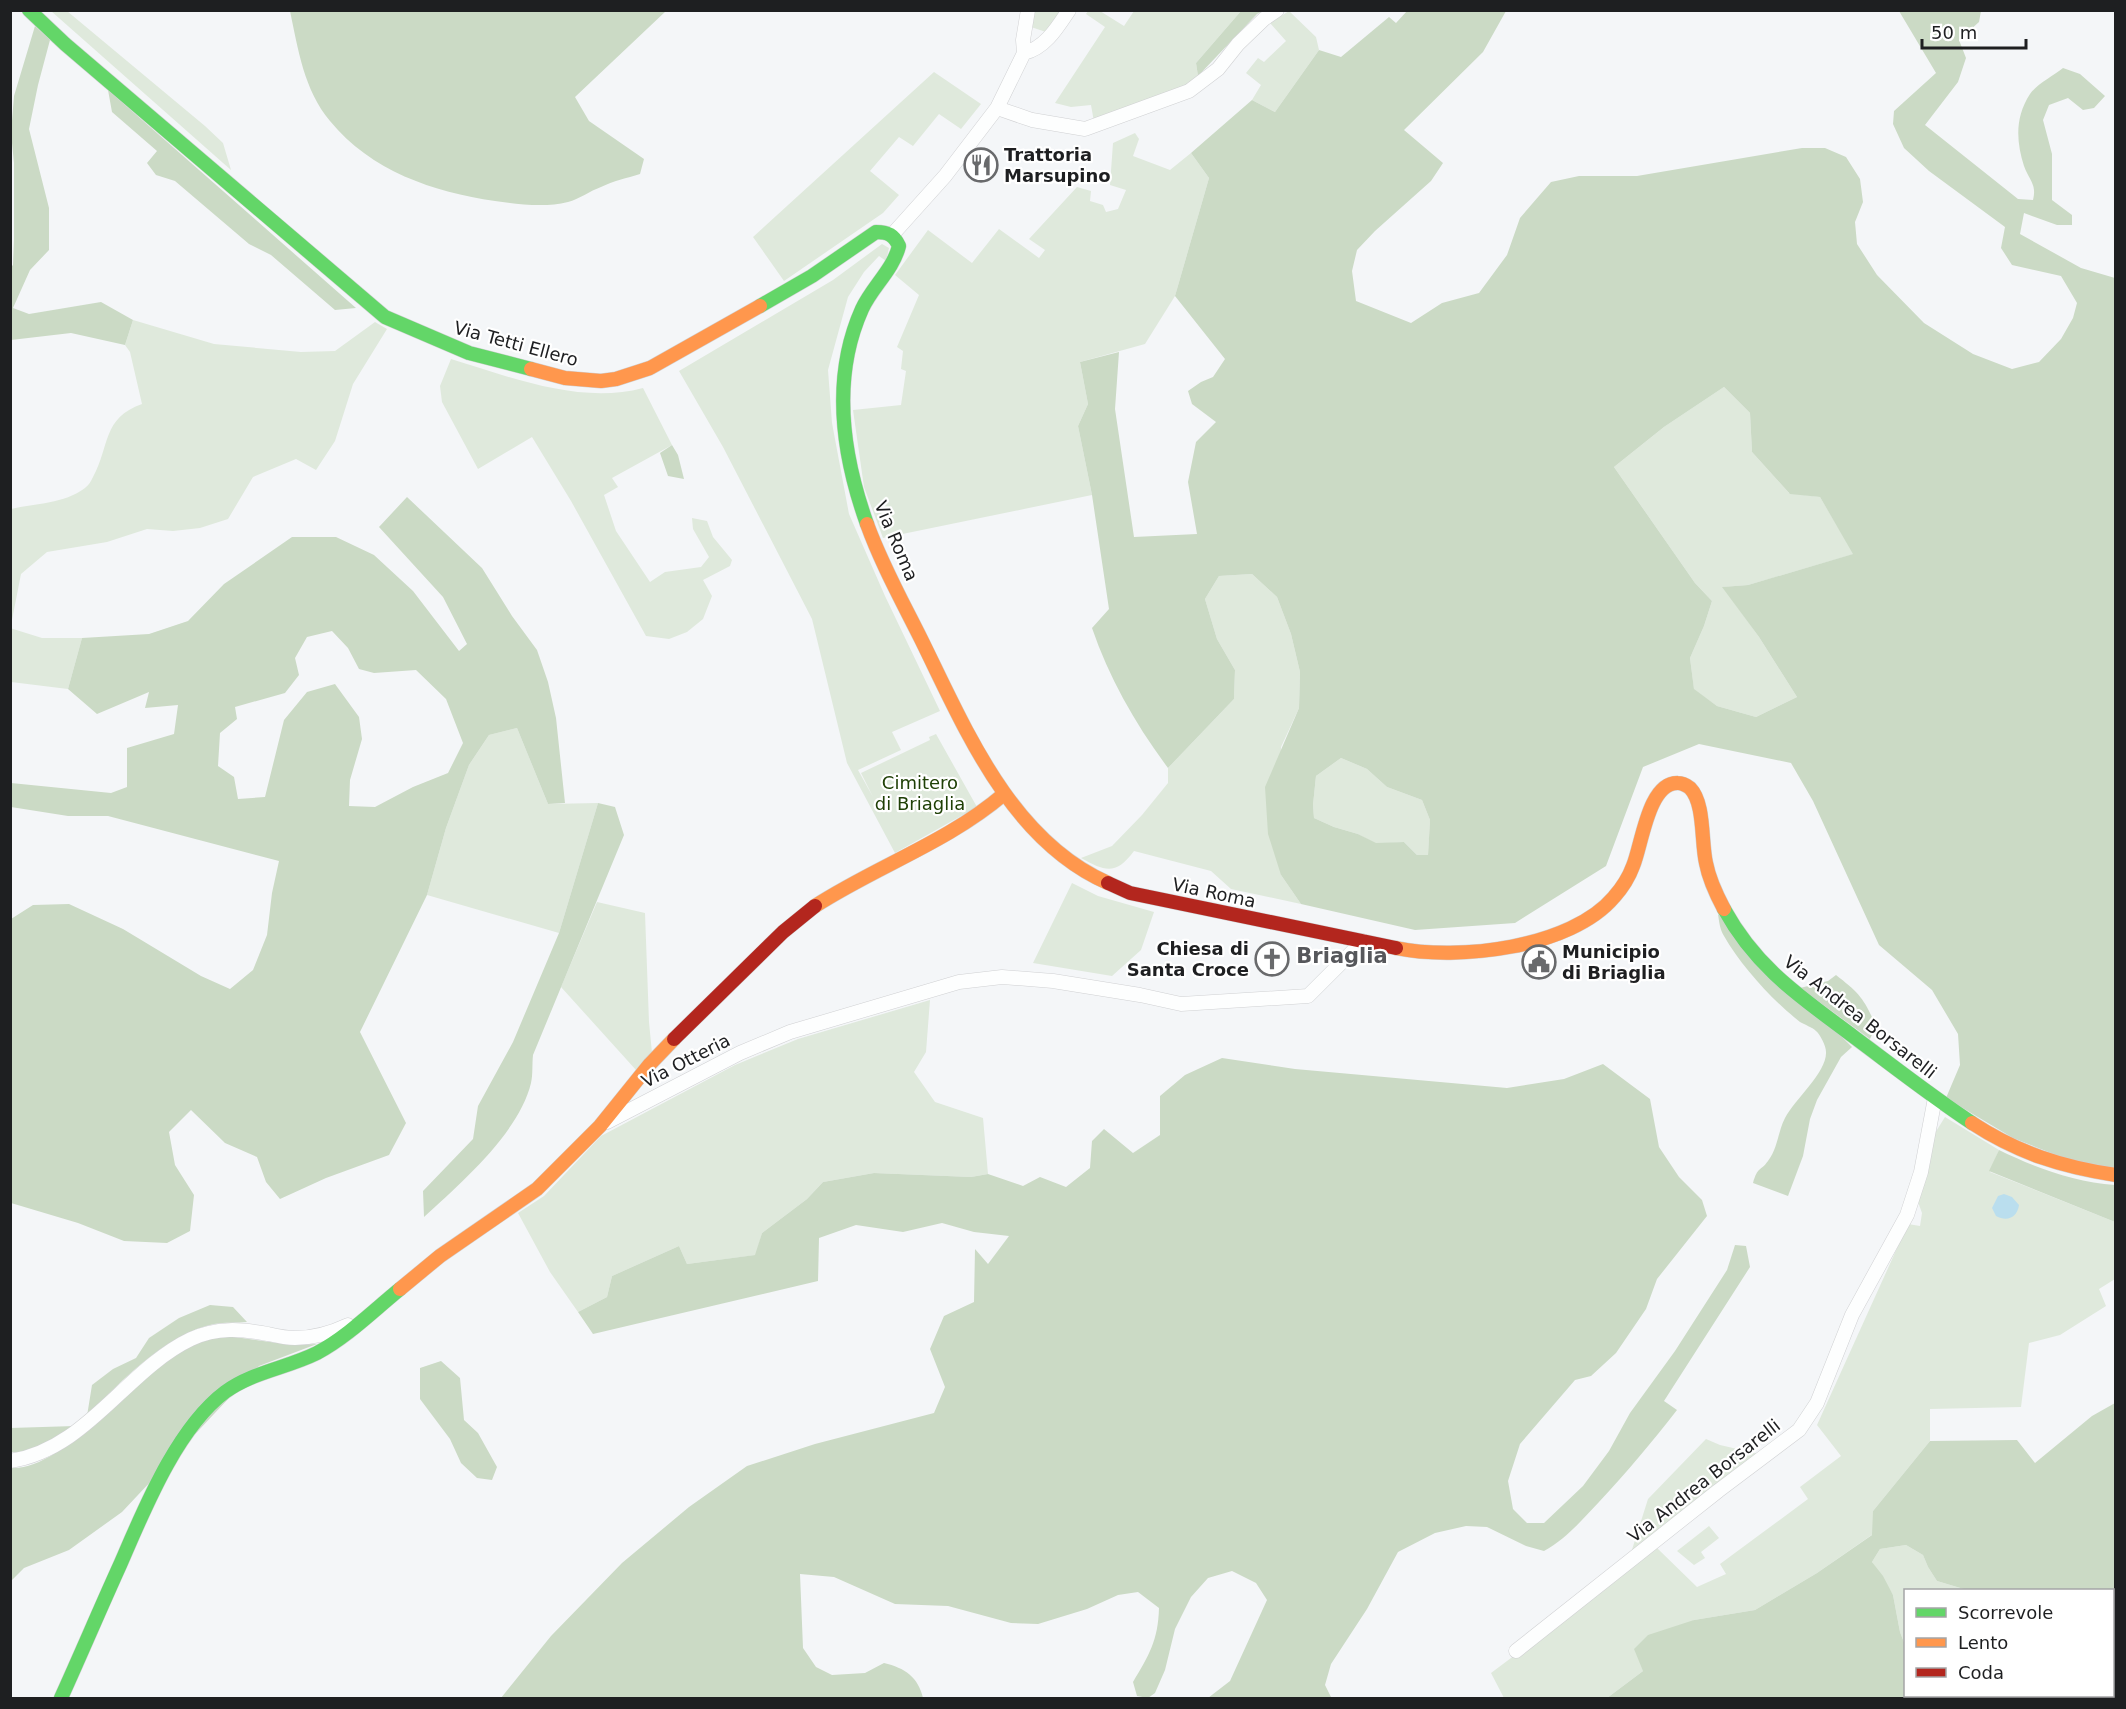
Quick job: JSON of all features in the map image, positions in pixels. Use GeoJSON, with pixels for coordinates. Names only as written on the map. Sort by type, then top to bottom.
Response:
{"type":"FeatureCollection","features":[{"type":"Feature","properties":{"kind":"main road","name":"Via Tetti Ellero"},"geometry":{"type":"LineString","coordinates":[[29,10],[65,44],[385,317],[469,353],[527,369],[583,381],[601,381],[631,376],[669,359],[812,276],[876,232],[885,231],[892,234]]}},
{"type":"Feature","properties":{"kind":"main road","name":"Via Roma"},"geometry":{"type":"LineString","coordinates":[[892,234],[899,246],[898,255],[870,294],[855,325],[842,374],[843,415],[853,477],[871,536],[956,712],[1004,794],[1054,849],[1090,876],[1109,886],[1130,893],[1363,942]]}},
{"type":"Feature","properties":{"kind":"main road","name":"Via Andrea Borsarelli"},"geometry":{"type":"LineString","coordinates":[[1363,942],[1410,951],[1452,954],[1518,945],[1579,926],[1590,920],[1609,903],[1634,866],[1652,804],[1659,793],[1673,783],[1682,783],[1689,787],[1698,800],[1702,849],[1710,880],[1727,914],[1755,955],[1783,983],[1935,1098],[1978,1127],[2030,1154],[2076,1170],[2115,1175]]}},
{"type":"Feature","properties":{"kind":"main road","name":"Via Otteria"},"geometry":{"type":"LineString","coordinates":[[600,1126],[650,1064],[807,911],[838,891],[945,836],[984,812],[1004,794]]}},
{"type":"Feature","properties":{"kind":"main road"},"geometry":{"type":"LineString","coordinates":[[61,1698],[155,1485],[186,1436],[207,1409],[225,1392],[243,1381],[316,1353],[367,1317],[408,1281],[537,1189],[600,1126]]}},
{"type":"Feature","properties":{"kind":"street"},"geometry":{"type":"LineString","coordinates":[[892,234],[945,176],[997,108],[1024,53],[1023,40],[1028,10]]}},
{"type":"Feature","properties":{"kind":"street"},"geometry":{"type":"LineString","coordinates":[[1024,53],[1035,50],[1053,33],[1069,10]]}},
{"type":"Feature","properties":{"kind":"street"},"geometry":{"type":"LineString","coordinates":[[997,108],[1032,120],[1085,129],[1190,91],[1218,69],[1238,44],[1277,10]]}},
{"type":"Feature","properties":{"kind":"street","name":"Via Otteria"},"geometry":{"type":"LineString","coordinates":[[600,1126],[740,1053],[789,1032],[959,982],[1002,977],[1053,981],[1181,1004],[1308,996],[1363,942]]}},
{"type":"Feature","properties":{"kind":"street","name":"Via Andrea Borsarelli"},"geometry":{"type":"LineString","coordinates":[[1516,1651],[1799,1430],[1817,1403],[1852,1314],[1907,1215],[1921,1172],[1935,1098]]}},
{"type":"Feature","properties":{"kind":"street"},"geometry":{"type":"LineString","coordinates":[[10,1461],[31,1458],[77,1431],[165,1355],[192,1339],[216,1330],[293,1338],[314,1337],[367,1317]]}},
{"type":"Feature","properties":{"kind":"green space"},"geometry":{"type":"Polygon","coordinates":[[[51,11],[67,11],[205,126],[223,143],[231,170],[51,11]]]}},
{"type":"Feature","properties":{"kind":"green space"},"geometry":{"type":"Polygon","coordinates":[[[290,11],[666,11],[575,97],[589,121],[644,159],[640,174],[610,183],[568,202],[540,205],[472,197],[426,185],[405,176],[364,153],[346,138],[321,109],[303,69],[290,11]]]}},
{"type":"Feature","properties":{"kind":"green space"},"geometry":{"type":"Polygon","coordinates":[[[1035,11],[1061,11],[1046,32],[1031,27],[1035,11]]]}},
{"type":"Feature","properties":{"kind":"green space"},"geometry":{"type":"Polygon","coordinates":[[[1088,11],[1100,11],[1124,26],[1134,11],[1241,11],[1196,63],[1198,76],[1185,88],[1094,122],[1091,105],[1071,107],[1055,103],[1105,27],[1086,14],[1088,11]]]}},
{"type":"Feature","properties":{"kind":"green space"},"geometry":{"type":"Polygon","coordinates":[[[1241,11],[1263,11],[1257,14],[1198,76],[1196,63],[1241,11]]]}},
{"type":"Feature","properties":{"kind":"green space"},"geometry":{"type":"Polygon","coordinates":[[[1289,11],[1316,37],[1319,50],[1275,112],[1252,100],[1261,85],[1246,73],[1258,58],[1264,62],[1286,41],[1270,23],[1289,11]]]}},
{"type":"Feature","properties":{"kind":"green space"},"geometry":{"type":"Polygon","coordinates":[[[1407,11],[1506,11],[1483,52],[1404,130],[1443,163],[1431,181],[1357,250],[1352,271],[1356,301],[1411,323],[1442,303],[1479,293],[1507,255],[1520,218],[1551,182],[1579,176],[1637,176],[1802,148],[1825,148],[1846,157],[1860,179],[1863,202],[1855,222],[1857,244],[1877,275],[1924,323],[1973,354],[2012,369],[2039,362],[2061,339],[2073,318],[2077,303],[2061,276],[2012,265],[2001,248],[2005,227],[1929,171],[1904,148],[1893,124],[1894,111],[1936,73],[1899,11],[1981,11],[1979,22],[1959,40],[1966,58],[1958,82],[1925,125],[2018,199],[2033,200],[2034,195],[2033,186],[2021,157],[2018,138],[2019,120],[2033,90],[2063,68],[2080,74],[2105,96],[2094,108],[2083,110],[2068,98],[2049,105],[2043,120],[2052,154],[2052,200],[2072,215],[2072,225],[2057,225],[2024,213],[2020,234],[2081,268],[2115,278],[2115,1169],[2071,1161],[2013,1138],[1946,1098],[1960,1065],[1958,1034],[1932,990],[1879,945],[1813,801],[1791,763],[1699,744],[1643,767],[1606,866],[1515,923],[1415,930],[1301,904],[1281,875],[1268,834],[1265,787],[1299,708],[1300,672],[1291,634],[1277,597],[1252,574],[1219,576],[1205,599],[1217,639],[1235,670],[1234,699],[1168,768],[1145,735],[1115,683],[1092,628],[1109,609],[1092,495],[1078,426],[1088,404],[1080,362],[1119,352],[1115,409],[1134,537],[1197,534],[1188,482],[1196,442],[1216,422],[1192,404],[1188,391],[1213,377],[1225,359],[1175,296],[1209,178],[1191,153],[1252,100],[1275,112],[1319,50],[1341,57],[1389,17],[1396,23],[1407,11]],[[1724,387],[1664,427],[1614,467],[1695,583],[1712,601],[1690,658],[1694,689],[1717,706],[1756,717],[1797,697],[1759,637],[1722,587],[1748,585],[1853,554],[1820,497],[1790,494],[1752,452],[1750,413],[1724,387]],[[1341,758],[1316,776],[1314,818],[1376,843],[1404,842],[1417,855],[1428,855],[1430,820],[1422,800],[1387,787],[1367,769],[1341,758]]]}},
{"type":"Feature","properties":{"kind":"green space"},"geometry":{"type":"Polygon","coordinates":[[[35,26],[50,40],[29,129],[49,208],[49,250],[30,270],[13,308],[29,314],[101,302],[133,320],[125,345],[71,333],[11,340],[10,268],[13,265],[14,240],[14,163],[11,133],[14,96],[35,26]]]}},
{"type":"Feature","properties":{"kind":"green space"},"geometry":{"type":"Polygon","coordinates":[[[934,72],[981,104],[961,129],[939,114],[913,146],[899,137],[870,171],[899,195],[883,213],[784,281],[753,237],[934,72]]]}},
{"type":"Feature","properties":{"kind":"green space"},"geometry":{"type":"Polygon","coordinates":[[[108,90],[356,308],[335,310],[271,255],[249,244],[175,181],[156,175],[147,163],[157,151],[112,112],[108,90]]]}},
{"type":"Feature","properties":{"kind":"green space"},"geometry":{"type":"Polygon","coordinates":[[[1135,133],[1139,139],[1133,156],[1170,170],[1191,153],[1209,178],[1175,296],[1145,344],[1080,362],[1088,404],[1078,426],[1092,495],[883,538],[864,487],[853,410],[901,405],[906,371],[901,369],[903,351],[897,347],[919,295],[895,275],[928,230],[972,263],[999,229],[1039,258],[1045,250],[1029,239],[1077,187],[1091,191],[1090,201],[1103,205],[1106,212],[1118,209],[1126,190],[1110,185],[1113,143],[1135,133]]]}},
{"type":"Feature","properties":{"kind":"green space","name":"Cimitero di Briaglia"},"geometry":{"type":"Polygon","coordinates":[[[882,244],[889,248],[886,261],[879,256],[864,272],[848,297],[828,370],[832,423],[849,514],[940,711],[892,732],[901,750],[858,770],[873,797],[861,773],[930,740],[929,737],[936,734],[977,807],[895,853],[847,763],[812,619],[723,447],[679,371],[833,280],[882,244]]]}},
{"type":"Feature","properties":{"kind":"green space"},"geometry":{"type":"Polygon","coordinates":[[[133,320],[214,344],[301,352],[335,351],[375,322],[387,329],[353,384],[335,441],[316,470],[296,459],[253,477],[228,519],[200,528],[173,531],[147,529],[107,542],[47,552],[21,574],[11,625],[11,509],[59,500],[85,488],[98,466],[113,425],[129,410],[142,404],[130,352],[125,345],[133,320]]]}},
{"type":"Feature","properties":{"kind":"green space"},"geometry":{"type":"Polygon","coordinates":[[[451,359],[521,381],[570,391],[595,393],[643,388],[672,445],[612,478],[618,487],[604,495],[616,531],[650,582],[665,572],[701,567],[709,557],[693,529],[692,518],[707,521],[713,537],[732,560],[730,566],[703,580],[712,596],[703,619],[687,632],[669,639],[646,636],[571,501],[532,437],[478,469],[442,402],[440,386],[451,359]]]}},
{"type":"Feature","properties":{"kind":"green space"},"geometry":{"type":"Polygon","coordinates":[[[1724,387],[1750,413],[1752,452],[1789,493],[1820,497],[1854,554],[1748,585],[1723,587],[1759,637],[1797,697],[1756,717],[1717,706],[1694,690],[1690,658],[1712,601],[1695,583],[1614,467],[1664,427],[1724,387]]]}},
{"type":"Feature","properties":{"kind":"green space"},"geometry":{"type":"Polygon","coordinates":[[[672,445],[678,455],[684,479],[668,476],[660,453],[672,445]]]}},
{"type":"Feature","properties":{"kind":"green space"},"geometry":{"type":"Polygon","coordinates":[[[407,497],[482,568],[512,616],[537,650],[548,682],[556,718],[565,803],[548,804],[517,728],[489,735],[469,765],[446,828],[427,895],[360,1032],[406,1123],[389,1155],[326,1178],[280,1199],[266,1182],[257,1157],[225,1143],[191,1110],[169,1132],[175,1165],[194,1195],[190,1231],[167,1243],[124,1241],[78,1223],[11,1203],[11,919],[33,905],[69,904],[123,929],[201,976],[230,989],[253,970],[267,935],[279,861],[108,816],[68,816],[11,807],[11,783],[111,793],[127,787],[127,748],[174,734],[178,705],[145,708],[149,692],[97,714],[68,689],[82,638],[149,634],[188,621],[224,584],[292,537],[336,537],[374,555],[413,591],[459,651],[467,644],[443,597],[379,527],[407,497]],[[332,631],[307,637],[295,658],[299,675],[285,693],[235,707],[237,719],[220,733],[218,766],[234,777],[238,799],[265,797],[284,720],[307,692],[335,684],[359,717],[362,739],[350,780],[349,806],[375,807],[413,787],[448,773],[463,743],[446,699],[416,670],[374,673],[359,669],[348,648],[332,631]]]}},
{"type":"Feature","properties":{"kind":"green space"},"geometry":{"type":"Polygon","coordinates":[[[1252,574],[1277,597],[1291,634],[1300,672],[1299,708],[1281,747],[1281,875],[1301,904],[1231,889],[1211,871],[1134,851],[1122,864],[1110,869],[1097,866],[1081,858],[1112,846],[1142,815],[1168,783],[1168,768],[1234,699],[1235,670],[1217,639],[1205,599],[1219,576],[1252,574]]]}},
{"type":"Feature","properties":{"kind":"green space"},"geometry":{"type":"Polygon","coordinates":[[[10,628],[42,638],[82,638],[68,689],[11,682],[10,628]]]}},
{"type":"Feature","properties":{"kind":"green space"},"geometry":{"type":"Polygon","coordinates":[[[517,728],[548,804],[598,803],[559,933],[427,895],[446,828],[469,765],[489,735],[517,728]]]}},
{"type":"Feature","properties":{"kind":"green space"},"geometry":{"type":"Polygon","coordinates":[[[1341,758],[1367,769],[1387,787],[1422,800],[1430,820],[1428,856],[1417,855],[1404,842],[1376,844],[1358,834],[1314,818],[1316,776],[1341,758]]]}},
{"type":"Feature","properties":{"kind":"green space"},"geometry":{"type":"Polygon","coordinates":[[[598,803],[615,807],[624,835],[533,1055],[532,1080],[524,1102],[502,1138],[487,1156],[424,1217],[423,1191],[473,1139],[478,1106],[513,1042],[559,933],[598,803]]]}},
{"type":"Feature","properties":{"kind":"green space"},"geometry":{"type":"Polygon","coordinates":[[[1072,883],[1098,896],[1154,912],[1141,950],[1112,976],[1033,963],[1072,883]]]}},
{"type":"Feature","properties":{"kind":"green space"},"geometry":{"type":"Polygon","coordinates":[[[597,902],[645,913],[652,1053],[636,1070],[561,987],[597,902]]]}},
{"type":"Feature","properties":{"kind":"green space"},"geometry":{"type":"Polygon","coordinates":[[[1718,914],[1852,1047],[1841,1057],[1817,1100],[1810,1119],[1803,1156],[1788,1196],[1753,1183],[1758,1171],[1771,1156],[1785,1118],[1821,1068],[1825,1060],[1826,1049],[1813,1028],[1790,1014],[1748,971],[1723,934],[1718,914]]]}},
{"type":"Feature","properties":{"kind":"green space"},"geometry":{"type":"Polygon","coordinates":[[[1836,975],[1856,992],[1868,1009],[1876,1026],[1870,1039],[1800,988],[1828,981],[1836,975]]]}},
{"type":"Feature","properties":{"kind":"green space"},"geometry":{"type":"Polygon","coordinates":[[[930,1000],[926,1052],[914,1072],[935,1102],[983,1118],[988,1174],[971,1177],[874,1173],[823,1182],[807,1199],[762,1233],[756,1255],[687,1264],[679,1246],[612,1276],[607,1297],[578,1312],[550,1272],[518,1213],[544,1196],[601,1136],[735,1065],[798,1039],[930,1000]]]}},
{"type":"Feature","properties":{"kind":"green space"},"geometry":{"type":"Polygon","coordinates":[[[1222,1058],[1295,1069],[1507,1088],[1564,1079],[1603,1064],[1650,1099],[1659,1147],[1679,1177],[1702,1200],[1707,1216],[1657,1279],[1646,1309],[1616,1353],[1591,1376],[1575,1380],[1520,1444],[1508,1481],[1513,1509],[1527,1523],[1544,1523],[1583,1486],[1609,1451],[1630,1413],[1675,1351],[1727,1270],[1735,1245],[1746,1246],[1750,1267],[1664,1401],[1677,1410],[1649,1445],[1567,1535],[1544,1551],[1526,1546],[1487,1527],[1466,1526],[1435,1533],[1398,1552],[1367,1609],[1331,1664],[1325,1685],[1331,1697],[1339,1698],[1208,1698],[1230,1681],[1267,1600],[1256,1583],[1232,1571],[1208,1578],[1191,1597],[1175,1629],[1165,1670],[1155,1693],[1148,1698],[1137,1696],[1133,1682],[1152,1647],[1157,1630],[1159,1608],[1138,1592],[1118,1595],[1087,1609],[1038,1624],[1011,1623],[948,1606],[895,1604],[834,1577],[800,1574],[803,1648],[816,1667],[832,1675],[865,1673],[884,1663],[892,1665],[914,1679],[923,1698],[501,1698],[551,1636],[622,1563],[689,1507],[747,1466],[815,1444],[934,1413],[945,1387],[930,1349],[944,1316],[974,1302],[975,1249],[988,1264],[1009,1236],[974,1232],[942,1223],[903,1232],[856,1225],[819,1238],[818,1281],[593,1334],[578,1312],[607,1297],[612,1276],[679,1246],[687,1264],[755,1255],[762,1233],[807,1199],[823,1182],[874,1173],[971,1177],[988,1174],[1023,1186],[1040,1177],[1066,1187],[1090,1168],[1092,1141],[1104,1129],[1133,1153],[1160,1135],[1160,1096],[1185,1075],[1222,1058]]]}},
{"type":"Feature","properties":{"kind":"green space"},"geometry":{"type":"Polygon","coordinates":[[[1945,1117],[1999,1150],[1990,1172],[2115,1222],[2115,1279],[2099,1289],[2106,1306],[2060,1335],[2029,1343],[2021,1407],[1930,1409],[1930,1441],[1873,1511],[1873,1534],[1817,1573],[1755,1610],[1694,1620],[1643,1671],[1607,1698],[1504,1698],[1491,1673],[1657,1548],[1697,1587],[1726,1574],[1720,1564],[1808,1499],[1800,1487],[1841,1456],[1817,1425],[1908,1224],[1920,1226],[1922,1213],[1918,1202],[1935,1133],[1945,1117]]]}},
{"type":"Feature","properties":{"kind":"green space"},"geometry":{"type":"Polygon","coordinates":[[[1999,1150],[2056,1173],[2085,1181],[2115,1185],[2115,1222],[1989,1171],[1999,1150]]]}},
{"type":"Feature","properties":{"kind":"green space"},"geometry":{"type":"Polygon","coordinates":[[[210,1305],[233,1307],[247,1322],[214,1324],[196,1329],[179,1338],[145,1361],[87,1416],[92,1385],[113,1369],[136,1358],[149,1338],[179,1318],[210,1305]]]}},
{"type":"Feature","properties":{"kind":"green space"},"geometry":{"type":"Polygon","coordinates":[[[228,1336],[292,1345],[317,1344],[259,1366],[122,1512],[69,1550],[24,1568],[11,1581],[11,1468],[31,1465],[53,1455],[99,1420],[165,1362],[184,1350],[205,1341],[228,1336]]]}},
{"type":"Feature","properties":{"kind":"green space"},"geometry":{"type":"Polygon","coordinates":[[[441,1361],[460,1378],[464,1420],[478,1433],[497,1467],[492,1480],[477,1478],[461,1463],[450,1439],[420,1399],[420,1368],[441,1361]]]}},
{"type":"Feature","properties":{"kind":"green space"},"geometry":{"type":"Polygon","coordinates":[[[2115,1403],[2115,1698],[1607,1698],[1643,1671],[1634,1649],[1648,1635],[1694,1620],[1755,1610],[1817,1573],[1872,1535],[1873,1511],[1930,1441],[2017,1440],[2035,1463],[2092,1416],[2115,1403]]]}},
{"type":"Feature","properties":{"kind":"green space"},"geometry":{"type":"Polygon","coordinates":[[[75,1426],[36,1448],[11,1452],[10,1428],[75,1426]]]}},
{"type":"Feature","properties":{"kind":"green space"},"geometry":{"type":"Polygon","coordinates":[[[1706,1439],[1720,1445],[1759,1454],[1630,1556],[1648,1499],[1706,1439]]]}},
{"type":"Feature","properties":{"kind":"green space"},"geometry":{"type":"Polygon","coordinates":[[[1709,1526],[1719,1538],[1701,1552],[1705,1558],[1694,1565],[1677,1551],[1709,1526]]]}},
{"type":"Feature","properties":{"kind":"green space"},"geometry":{"type":"Polygon","coordinates":[[[1906,1545],[1923,1555],[1937,1581],[1964,1589],[1904,1589],[1904,1642],[1893,1595],[1872,1562],[1880,1549],[1906,1545]]]}},
{"type":"Feature","properties":{"kind":"water"},"geometry":{"type":"Polygon","coordinates":[[[2004,1194],[2012,1197],[2019,1205],[2014,1216],[2008,1219],[1996,1216],[1992,1208],[1998,1196],[2004,1194]]]}},
{"type":"Feature","properties":{"kind":"traffic: fast"},"geometry":{"type":"LineString","coordinates":[[29,10],[65,44],[385,317],[469,353],[531,369]]}},
{"type":"Feature","properties":{"kind":"traffic: fast"},"geometry":{"type":"LineString","coordinates":[[760,306],[812,276],[876,232],[890,235],[899,246],[892,263],[862,309],[852,335],[846,362],[843,389],[846,443],[851,471],[867,524]]}},
{"type":"Feature","properties":{"kind":"traffic: fast"},"geometry":{"type":"LineString","coordinates":[[1724,909],[1751,949],[1798,995],[1972,1123]]}},
{"type":"Feature","properties":{"kind":"traffic: fast"},"geometry":{"type":"LineString","coordinates":[[61,1698],[151,1496],[191,1427],[207,1408],[235,1385],[306,1358],[328,1347],[400,1289]]}},
{"type":"Feature","properties":{"kind":"traffic: slow"},"geometry":{"type":"LineString","coordinates":[[531,369],[565,378],[601,381],[616,379],[650,368],[760,306]]}},
{"type":"Feature","properties":{"kind":"traffic: slow"},"geometry":{"type":"LineString","coordinates":[[867,524],[885,568],[955,709],[994,778],[1017,810],[1044,839],[1074,864],[1108,883]]}},
{"type":"Feature","properties":{"kind":"traffic: slow"},"geometry":{"type":"LineString","coordinates":[[1396,948],[1450,953],[1512,946],[1542,939],[1571,928],[1595,914],[1614,897],[1627,878],[1653,803],[1668,785],[1678,783],[1690,788],[1698,803],[1707,869],[1724,909]]}},
{"type":"Feature","properties":{"kind":"traffic: slow"},"geometry":{"type":"LineString","coordinates":[[815,906],[960,826],[1004,794]]}},
{"type":"Feature","properties":{"kind":"traffic: slow"},"geometry":{"type":"LineString","coordinates":[[400,1289],[440,1256],[537,1189],[600,1126],[650,1064],[674,1039]]}},
{"type":"Feature","properties":{"kind":"traffic: slow"},"geometry":{"type":"LineString","coordinates":[[1972,1123],[2024,1151],[2077,1168],[2116,1175]]}},
{"type":"Feature","properties":{"kind":"traffic: jam"},"geometry":{"type":"LineString","coordinates":[[1108,883],[1130,893],[1396,948]]}},
{"type":"Feature","properties":{"kind":"traffic: jam"},"geometry":{"type":"LineString","coordinates":[[674,1039],[783,932],[815,906]]}},
{"type":"Feature","properties":{"kind":"place","name":"Trattoria Marsupino"},"geometry":{"type":"Point","coordinates":[981,165]}},
{"type":"Feature","properties":{"kind":"place","name":"Chiesa di Santa Croce"},"geometry":{"type":"Point","coordinates":[1272,959]}},
{"type":"Feature","properties":{"kind":"place","name":"Municipio di Briaglia"},"geometry":{"type":"Point","coordinates":[1539,962]}},
{"type":"Feature","properties":{"kind":"district","name":"Briaglia"},"geometry":{"type":"Point","coordinates":[1342,956]}}]}
